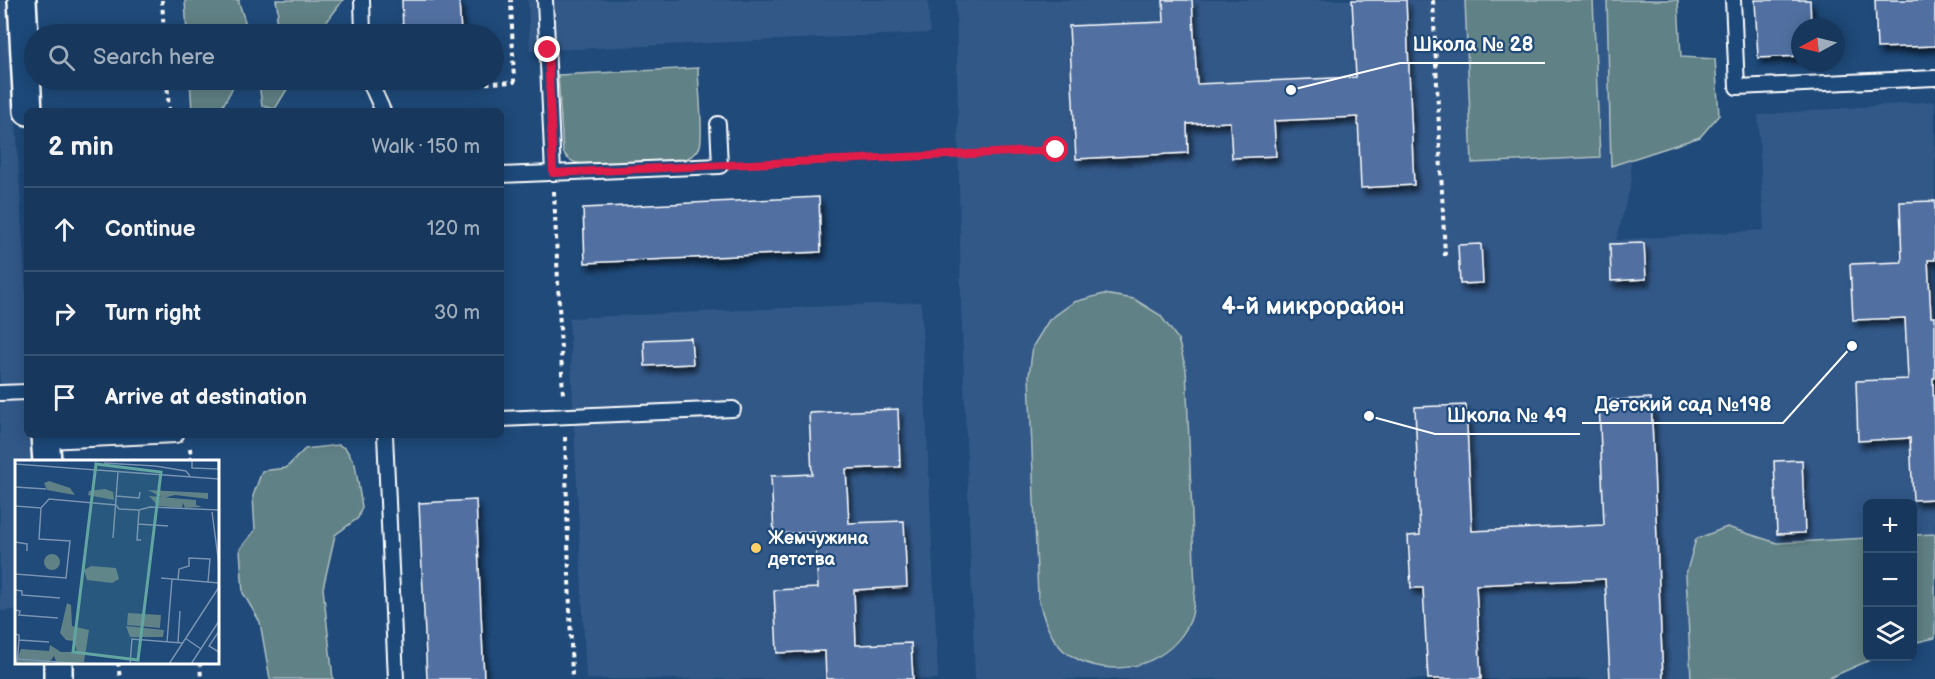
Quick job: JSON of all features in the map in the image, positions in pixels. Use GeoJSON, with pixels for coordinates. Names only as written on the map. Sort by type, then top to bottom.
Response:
{"type":"FeatureCollection","features":[{"type":"Feature","properties":{"kind":"street"},"geometry":{"type":"LineString","coordinates":[[22,0],[24,37]]}},
{"type":"Feature","properties":{"kind":"street"},"geometry":{"type":"LineString","coordinates":[[27,90],[28,108]]}},
{"type":"Feature","properties":{"kind":"street"},"geometry":{"type":"LineString","coordinates":[[57,664],[58,679]]}},
{"type":"Feature","properties":{"kind":"lane"},"geometry":{"type":"LineString","coordinates":[[362,0],[363,24]]}},
{"type":"Feature","properties":{"kind":"lane"},"geometry":{"type":"LineString","coordinates":[[545,0],[553,173]]}},
{"type":"Feature","properties":{"kind":"lane"},"geometry":{"type":"LineString","coordinates":[[1733,0],[1737,87],[1935,78]]}},
{"type":"Feature","properties":{"kind":"lane"},"geometry":{"type":"LineString","coordinates":[[374,90],[382,108]]}},
{"type":"Feature","properties":{"kind":"lane"},"geometry":{"type":"LineString","coordinates":[[504,175],[720,165],[718,124]]}},
{"type":"Feature","properties":{"kind":"lane"},"geometry":{"type":"LineString","coordinates":[[0,393],[24,392]]}},
{"type":"Feature","properties":{"kind":"lane"},"geometry":{"type":"LineString","coordinates":[[504,419],[733,409]]}},
{"type":"Feature","properties":{"kind":"lane"},"geometry":{"type":"LineString","coordinates":[[46,446],[141,438]]}},
{"type":"Feature","properties":{"kind":"lane"},"geometry":{"type":"LineString","coordinates":[[385,438],[396,679]]}},
{"type":"Feature","properties":{"kind":"path"},"geometry":{"type":"LineString","coordinates":[[162,0],[163,24]]}},
{"type":"Feature","properties":{"kind":"path"},"geometry":{"type":"LineString","coordinates":[[504,82],[514,82],[511,0]]}},
{"type":"Feature","properties":{"kind":"path"},"geometry":{"type":"LineString","coordinates":[[1433,0],[1445,256]]}},
{"type":"Feature","properties":{"kind":"path"},"geometry":{"type":"LineString","coordinates":[[168,90],[169,108]]}},
{"type":"Feature","properties":{"kind":"path"},"geometry":{"type":"LineString","coordinates":[[720,165],[1056,150]]}},
{"type":"Feature","properties":{"kind":"path"},"geometry":{"type":"LineString","coordinates":[[118,664],[120,679]]}},
{"type":"Feature","properties":{"kind":"path"},"geometry":{"type":"LineString","coordinates":[[200,664],[201,679]]}},
{"type":"Feature","properties":{"kind":"shaded area"},"geometry":{"type":"Polygon","coordinates":[[[0,0],[9,0],[24,262],[24,438],[34,438],[35,460],[15,460],[15,610],[0,611],[0,0]]]}},
{"type":"Feature","properties":{"kind":"shaded area"},"geometry":{"type":"Polygon","coordinates":[[[528,0],[928,0],[930,33],[530,51],[528,0]]]}},
{"type":"Feature","properties":{"kind":"shaded area"},"geometry":{"type":"Polygon","coordinates":[[[956,0],[1616,0],[1632,180],[1616,240],[1764,230],[1758,115],[1935,101],[1935,567],[1917,579],[1917,499],[1863,499],[1863,613],[1759,679],[975,679],[961,302],[956,0]]]}},
{"type":"Feature","properties":{"kind":"shaded area","name":"Жемчужина детства"},"geometry":{"type":"Polygon","coordinates":[[[921,302],[938,679],[586,679],[569,318],[921,302]]]}},
{"type":"Feature","properties":{"kind":"green space"},"geometry":{"type":"Polygon","coordinates":[[[185,0],[239,0],[246,24],[186,24],[185,0]]]}},
{"type":"Feature","properties":{"kind":"green space"},"geometry":{"type":"Polygon","coordinates":[[[276,0],[343,0],[325,24],[275,24],[278,11],[276,0]]]}},
{"type":"Feature","properties":{"kind":"green space"},"geometry":{"type":"Polygon","coordinates":[[[1465,0],[1593,0],[1600,157],[1472,163],[1465,0]]]}},
{"type":"Feature","properties":{"kind":"green space"},"geometry":{"type":"Polygon","coordinates":[[[1607,0],[1678,0],[1681,57],[1715,59],[1719,115],[1700,137],[1611,166],[1607,0]]]}},
{"type":"Feature","properties":{"kind":"green space"},"geometry":{"type":"Polygon","coordinates":[[[698,68],[701,140],[699,149],[692,156],[681,160],[583,164],[571,161],[563,152],[558,75],[698,68]]]}},
{"type":"Feature","properties":{"kind":"green space"},"geometry":{"type":"Polygon","coordinates":[[[191,90],[231,90],[222,108],[192,108],[191,90]]]}},
{"type":"Feature","properties":{"kind":"green space"},"geometry":{"type":"Polygon","coordinates":[[[287,90],[276,108],[262,106],[260,91],[287,90]]]}},
{"type":"Feature","properties":{"kind":"green space"},"geometry":{"type":"Polygon","coordinates":[[[1104,294],[1134,299],[1160,315],[1178,339],[1186,369],[1195,589],[1190,621],[1181,636],[1170,647],[1157,657],[1143,663],[1111,668],[1095,666],[1065,651],[1050,632],[1042,612],[1038,597],[1029,376],[1033,346],[1049,320],[1074,302],[1104,294]]]}},
{"type":"Feature","properties":{"kind":"green space"},"geometry":{"type":"Polygon","coordinates":[[[339,445],[346,449],[355,464],[362,507],[358,518],[335,535],[323,588],[333,679],[270,679],[260,622],[243,593],[240,549],[255,530],[253,496],[262,471],[286,468],[305,449],[339,445]]]}},
{"type":"Feature","properties":{"kind":"green space"},"geometry":{"type":"Polygon","coordinates":[[[1727,527],[1777,543],[1863,538],[1863,661],[1868,661],[1827,679],[1691,679],[1686,574],[1696,539],[1727,527]]]}},
{"type":"Feature","properties":{"kind":"green space"},"geometry":{"type":"Polygon","coordinates":[[[1935,534],[1935,638],[1917,642],[1917,553],[1917,535],[1935,534]]]}},
{"type":"Feature","properties":{"kind":"building"},"geometry":{"type":"Polygon","coordinates":[[[402,0],[459,0],[460,24],[403,24],[402,0]]]}},
{"type":"Feature","properties":{"kind":"building"},"geometry":{"type":"Polygon","coordinates":[[[1163,0],[1192,0],[1197,84],[1356,77],[1352,0],[1406,0],[1414,185],[1361,188],[1358,117],[1274,121],[1276,156],[1232,158],[1230,122],[1187,124],[1188,153],[1076,159],[1069,26],[1164,22],[1163,0]]]}},
{"type":"Feature","properties":{"kind":"building"},"geometry":{"type":"Polygon","coordinates":[[[1755,0],[1810,0],[1811,18],[1791,18],[1791,56],[1758,58],[1755,0]]]}},
{"type":"Feature","properties":{"kind":"building"},"geometry":{"type":"Polygon","coordinates":[[[1875,0],[1935,0],[1935,46],[1877,48],[1875,0]]]}},
{"type":"Feature","properties":{"kind":"building"},"geometry":{"type":"Polygon","coordinates":[[[819,197],[821,252],[585,263],[583,208],[819,197]]]}},
{"type":"Feature","properties":{"kind":"building"},"geometry":{"type":"Polygon","coordinates":[[[1935,201],[1935,260],[1928,260],[1931,317],[1935,317],[1935,378],[1933,378],[1935,499],[1913,499],[1910,438],[1858,441],[1856,381],[1908,379],[1905,318],[1853,320],[1850,264],[1902,262],[1900,202],[1935,201]]]}},
{"type":"Feature","properties":{"kind":"building"},"geometry":{"type":"Polygon","coordinates":[[[1644,243],[1646,279],[1611,281],[1610,244],[1644,243]]]}},
{"type":"Feature","properties":{"kind":"building"},"geometry":{"type":"Polygon","coordinates":[[[1481,244],[1483,283],[1460,284],[1458,245],[1481,244]]]}},
{"type":"Feature","properties":{"kind":"building"},"geometry":{"type":"Polygon","coordinates":[[[691,338],[693,364],[645,366],[644,340],[691,338]]]}},
{"type":"Feature","properties":{"kind":"building"},"geometry":{"type":"Polygon","coordinates":[[[1651,398],[1663,679],[1610,679],[1605,579],[1476,585],[1481,679],[1428,679],[1423,588],[1411,588],[1408,536],[1420,535],[1415,407],[1466,405],[1472,531],[1604,525],[1599,401],[1651,398]]]}},
{"type":"Feature","properties":{"kind":"building"},"geometry":{"type":"Polygon","coordinates":[[[898,409],[900,467],[846,469],[849,523],[904,521],[907,587],[854,590],[856,645],[911,643],[913,679],[826,679],[825,651],[777,653],[774,590],[818,588],[815,532],[774,534],[771,476],[812,474],[809,413],[898,409]]]}},
{"type":"Feature","properties":{"kind":"building"},"geometry":{"type":"Polygon","coordinates":[[[1802,460],[1805,533],[1777,534],[1774,461],[1802,460]]]}},
{"type":"Feature","properties":{"kind":"building"},"geometry":{"type":"Polygon","coordinates":[[[476,500],[484,679],[427,679],[419,503],[476,500]]]}},
{"type":"Feature","properties":{"kind":"place","name":"Школа № 28"},"geometry":{"type":"Point","coordinates":[1291,90]}},
{"type":"Feature","properties":{"kind":"place","name":"Детский сад №198"},"geometry":{"type":"Point","coordinates":[1852,346]}},
{"type":"Feature","properties":{"kind":"place","name":"Школа № 49"},"geometry":{"type":"Point","coordinates":[1369,416]}},
{"type":"Feature","properties":{"kind":"place","name":"Жемчужина детства"},"geometry":{"type":"Point","coordinates":[756,548]}},
{"type":"Feature","properties":{"kind":"district","name":"4-й микрорайон"},"geometry":{"type":"Point","coordinates":[1313,306]}},
{"type":"Feature","properties":{"kind":"route"},"geometry":{"type":"LineString","coordinates":[[548,50],[553,173],[1056,150]]}}]}
